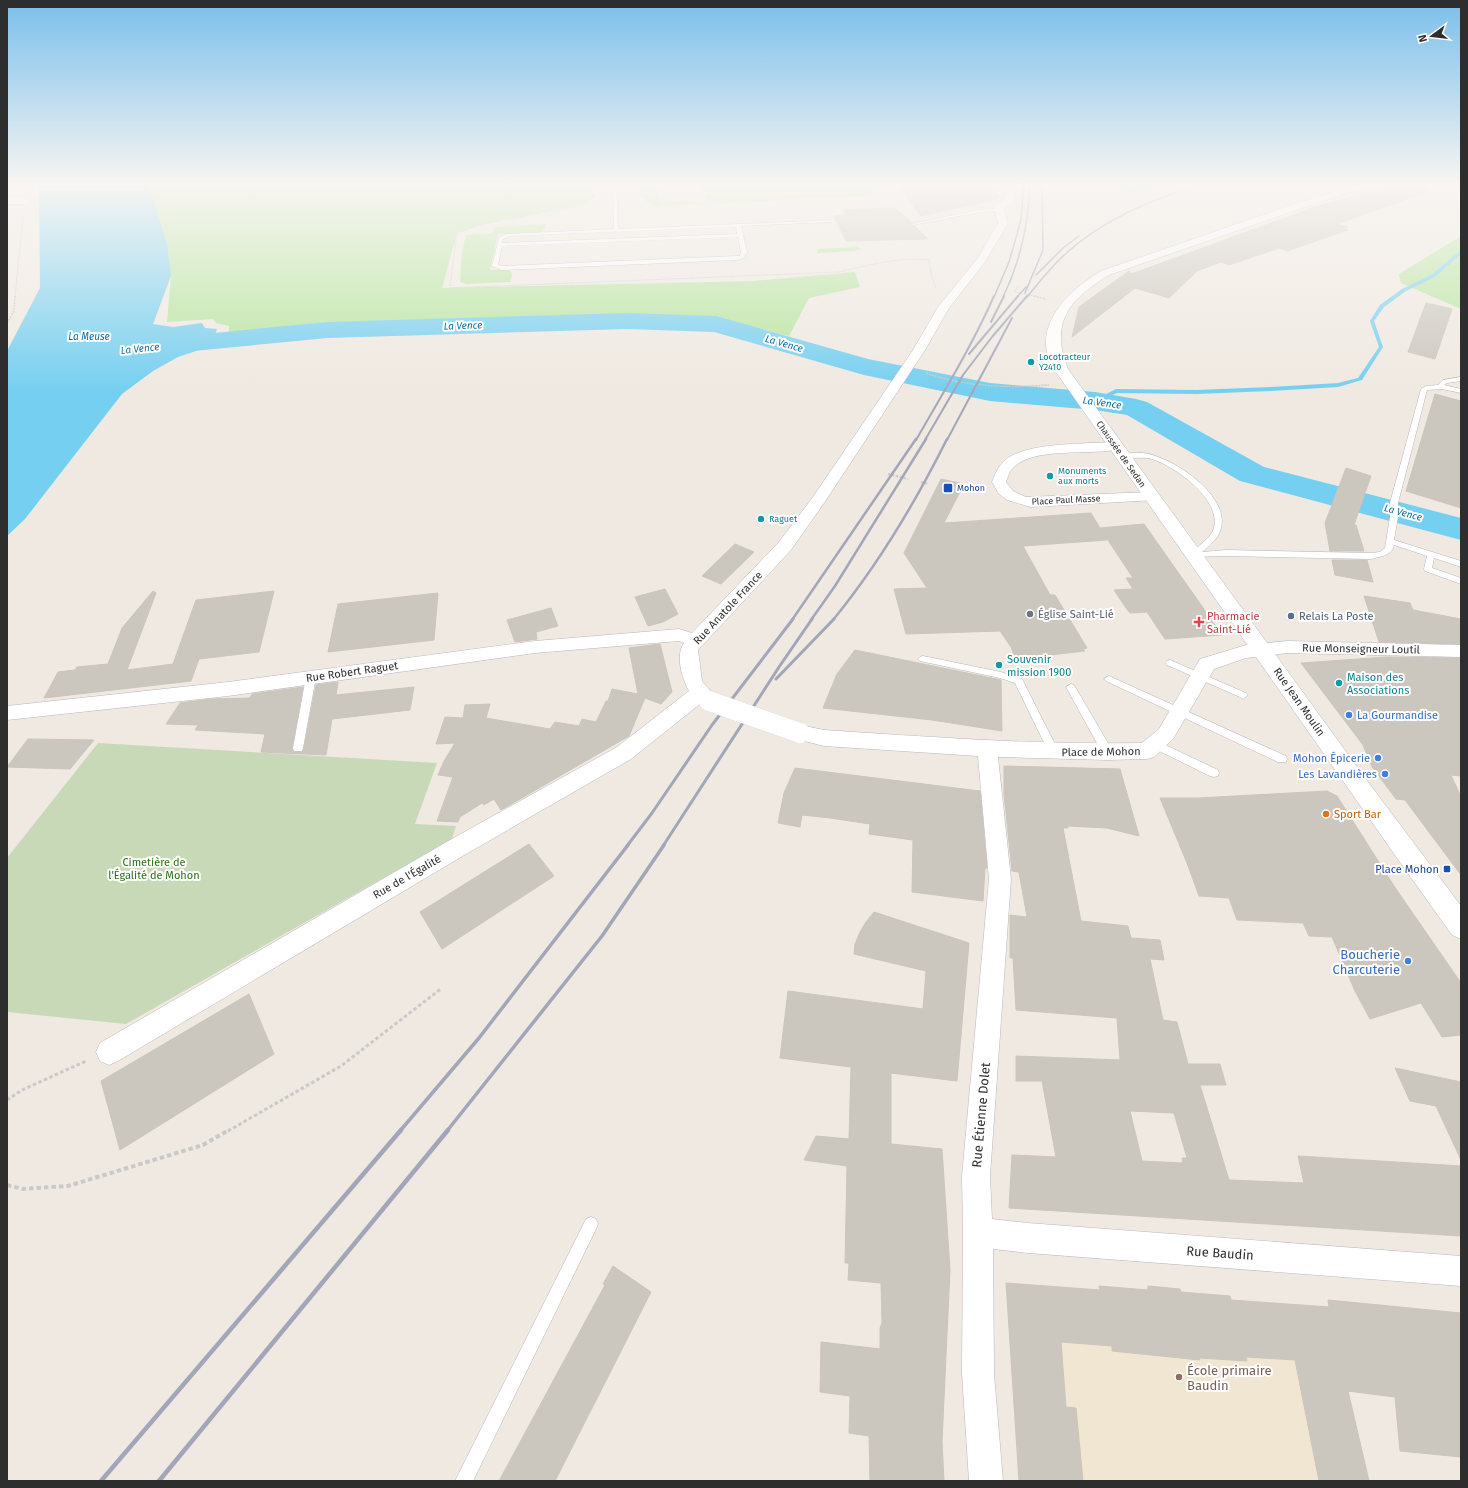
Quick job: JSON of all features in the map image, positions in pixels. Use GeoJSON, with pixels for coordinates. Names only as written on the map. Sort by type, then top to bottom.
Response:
{"type":"FeatureCollection","features":[{"type":"Feature","properties":{"kind":"main road","name":"Chaussée de Sedan"},"geometry":{"type":"LineString","coordinates":[[1151,497],[1075,389],[1057,361],[1052,345],[1053,335],[1064,307],[1089,283],[1118,268],[1162,252]]}},
{"type":"Feature","properties":{"kind":"main road","name":"Rue Jean Moulin"},"geometry":{"type":"LineString","coordinates":[[1151,497],[1261,648],[1366,799],[1461,927]]}},
{"type":"Feature","properties":{"kind":"street","name":"Rue Anatole France"},"geometry":{"type":"LineString","coordinates":[[704,697],[693,681],[689,649],[785,546],[819,500],[896,385],[944,307],[986,252]]}},
{"type":"Feature","properties":{"kind":"street","name":"Place Paul Masse"},"geometry":{"type":"LineString","coordinates":[[1119,451],[1031,453],[1016,459],[1009,464],[1004,469],[999,482],[1002,488],[1013,498],[1031,502],[1151,497]]}},
{"type":"Feature","properties":{"kind":"street","name":"Rue Robert Raguet"},"geometry":{"type":"LineString","coordinates":[[7,713],[228,689],[535,647],[679,635],[696,640]]}},
{"type":"Feature","properties":{"kind":"street","name":"Rue Monseigneur Loutil"},"geometry":{"type":"LineString","coordinates":[[1261,648],[1287,647],[1461,651]]}},
{"type":"Feature","properties":{"kind":"street","name":"Place de Mohon"},"geometry":{"type":"LineString","coordinates":[[987,749],[1108,753],[1147,751],[1166,734],[1207,664],[1239,653],[1261,648]]}},
{"type":"Feature","properties":{"kind":"street"},"geometry":{"type":"LineString","coordinates":[[704,697],[800,733],[824,738],[987,749]]}},
{"type":"Feature","properties":{"kind":"street","name":"Rue de l'Égalité"},"geometry":{"type":"LineString","coordinates":[[109,1052],[451,851],[624,753],[704,697]]}},
{"type":"Feature","properties":{"kind":"street","name":"Rue Étienne Dolet"},"geometry":{"type":"LineString","coordinates":[[986,1481],[978,1374],[978,1232],[976,1176],[1000,879],[987,749]]}},
{"type":"Feature","properties":{"kind":"street","name":"Rue Baudin"},"geometry":{"type":"LineString","coordinates":[[978,1232],[1028,1238],[1461,1271]]}},
{"type":"Feature","properties":{"kind":"lane"},"geometry":{"type":"LineString","coordinates":[[498,252],[495,266],[502,268],[737,258],[742,257],[744,252]]}},
{"type":"Feature","properties":{"kind":"lane"},"geometry":{"type":"LineString","coordinates":[[1439,387],[1445,381],[1461,379]]}},
{"type":"Feature","properties":{"kind":"lane"},"geometry":{"type":"LineString","coordinates":[[1194,555],[1226,553],[1370,556],[1382,554],[1389,549],[1391,542],[1394,503],[1424,389],[1429,387],[1439,387],[1461,391]]}},
{"type":"Feature","properties":{"kind":"lane"},"geometry":{"type":"LineString","coordinates":[[1119,451],[1160,459],[1180,469],[1193,480],[1215,506],[1219,518],[1218,528],[1194,555]]}},
{"type":"Feature","properties":{"kind":"lane"},"geometry":{"type":"LineString","coordinates":[[1391,542],[1461,564]]}},
{"type":"Feature","properties":{"kind":"lane"},"geometry":{"type":"LineString","coordinates":[[1431,555],[1428,569],[1461,581]]}},
{"type":"Feature","properties":{"kind":"lane"},"geometry":{"type":"LineString","coordinates":[[923,659],[1001,675],[1019,681],[1054,752]]}},
{"type":"Feature","properties":{"kind":"lane"},"geometry":{"type":"LineString","coordinates":[[1170,663],[1243,695]]}},
{"type":"Feature","properties":{"kind":"lane"},"geometry":{"type":"LineString","coordinates":[[298,748],[311,677]]}},
{"type":"Feature","properties":{"kind":"lane"},"geometry":{"type":"LineString","coordinates":[[1109,679],[1282,759]]}},
{"type":"Feature","properties":{"kind":"lane"},"geometry":{"type":"LineString","coordinates":[[1071,687],[1108,753]]}},
{"type":"Feature","properties":{"kind":"lane"},"geometry":{"type":"LineString","coordinates":[[1155,744],[1214,773]]}},
{"type":"Feature","properties":{"kind":"lane"},"geometry":{"type":"LineString","coordinates":[[464,1481],[591,1224]]}},
{"type":"Feature","properties":{"kind":"path"},"geometry":{"type":"LineString","coordinates":[[7,323],[14,311],[20,252]]}},
{"type":"Feature","properties":{"kind":"path"},"geometry":{"type":"LineString","coordinates":[[1018,286],[1015,292],[1046,299]]}},
{"type":"Feature","properties":{"kind":"path"},"geometry":{"type":"LineString","coordinates":[[924,372],[943,379],[986,387],[1040,386]]}},
{"type":"Feature","properties":{"kind":"path"},"geometry":{"type":"LineString","coordinates":[[888,474],[908,479]]}},
{"type":"Feature","properties":{"kind":"path"},"geometry":{"type":"LineString","coordinates":[[921,482],[928,484]]}},
{"type":"Feature","properties":{"kind":"path"},"geometry":{"type":"LineString","coordinates":[[7,1185],[23,1189],[68,1186],[203,1145],[341,1066],[442,988]]}},
{"type":"Feature","properties":{"kind":"path"},"geometry":{"type":"LineString","coordinates":[[7,1100],[22,1090],[66,1069],[109,1052]]}},
{"type":"Feature","properties":{"kind":"shaded area","name":"École primaire Baudin"},"geometry":{"type":"Polygon","coordinates":[[[1006,1283],[1100,1290],[1099,1286],[1148,1290],[1148,1286],[1180,1289],[1182,1292],[1230,1296],[1231,1300],[1330,1307],[1348,1391],[1370,1481],[1019,1481],[1006,1283]]]}},
{"type":"Feature","properties":{"kind":"green space"},"geometry":{"type":"Polygon","coordinates":[[[165,252],[452,252],[442,288],[754,281],[855,272],[860,287],[809,298],[789,336],[713,317],[350,324],[229,333],[229,326],[216,323],[213,319],[167,322],[171,276],[165,252]]]}},
{"type":"Feature","properties":{"kind":"green space"},"geometry":{"type":"Polygon","coordinates":[[[462,252],[494,252],[490,270],[509,269],[512,275],[510,282],[467,284],[460,282],[462,252]]]}},
{"type":"Feature","properties":{"kind":"green space"},"geometry":{"type":"Polygon","coordinates":[[[1434,252],[1461,252],[1461,309],[1401,283],[1399,274],[1434,252]]]}},
{"type":"Feature","properties":{"kind":"green space","name":"Cimetière de l'Égalité de Mohon"},"geometry":{"type":"Polygon","coordinates":[[[98,743],[437,763],[415,824],[456,826],[452,839],[126,1024],[7,1012],[7,858],[98,743]]]}},
{"type":"Feature","properties":{"kind":"water","name":"La Meuse"},"geometry":{"type":"Polygon","coordinates":[[[40,252],[168,252],[171,276],[153,324],[173,327],[202,323],[205,328],[217,329],[211,346],[178,357],[153,371],[122,394],[25,519],[7,536],[7,351],[40,288],[40,252]]]}},
{"type":"Feature","properties":{"kind":"building"},"geometry":{"type":"Polygon","coordinates":[[[1190,252],[1266,252],[1229,265],[1221,262],[1197,271],[1169,298],[1135,288],[1072,337],[1079,307],[1129,271],[1131,274],[1190,252]]]}},
{"type":"Feature","properties":{"kind":"building"},"geometry":{"type":"Polygon","coordinates":[[[1426,303],[1452,309],[1435,359],[1408,352],[1426,303]]]}},
{"type":"Feature","properties":{"kind":"building"},"geometry":{"type":"Polygon","coordinates":[[[1435,394],[1461,401],[1461,508],[1406,491],[1435,394]]]}},
{"type":"Feature","properties":{"kind":"building"},"geometry":{"type":"Polygon","coordinates":[[[1346,468],[1371,476],[1354,525],[1356,525],[1364,551],[1330,551],[1325,523],[1346,468]]]}},
{"type":"Feature","properties":{"kind":"building"},"geometry":{"type":"Polygon","coordinates":[[[941,479],[964,484],[944,523],[1091,513],[1107,540],[1023,546],[1050,595],[1055,595],[1087,648],[1083,649],[1085,651],[1015,659],[1011,647],[1000,631],[906,634],[894,589],[927,588],[904,553],[941,479]]]}},
{"type":"Feature","properties":{"kind":"building"},"geometry":{"type":"Polygon","coordinates":[[[1144,524],[1222,635],[1165,639],[1147,612],[1130,613],[1126,608],[1114,590],[1133,589],[1126,578],[1133,578],[1100,528],[1144,524]]]}},
{"type":"Feature","properties":{"kind":"building"},"geometry":{"type":"Polygon","coordinates":[[[735,544],[754,552],[721,584],[702,576],[735,544]]]}},
{"type":"Feature","properties":{"kind":"building"},"geometry":{"type":"Polygon","coordinates":[[[1332,560],[1367,560],[1373,582],[1335,575],[1332,560]]]}},
{"type":"Feature","properties":{"kind":"building"},"geometry":{"type":"Polygon","coordinates":[[[665,589],[678,614],[663,622],[648,626],[635,597],[665,589]]]}},
{"type":"Feature","properties":{"kind":"building"},"geometry":{"type":"Polygon","coordinates":[[[153,591],[156,593],[127,670],[173,664],[196,600],[274,591],[259,652],[199,659],[191,681],[44,698],[58,672],[75,670],[77,667],[108,664],[122,628],[153,591]]]}},
{"type":"Feature","properties":{"kind":"building"},"geometry":{"type":"Polygon","coordinates":[[[438,593],[434,640],[328,652],[338,604],[438,593]]]}},
{"type":"Feature","properties":{"kind":"building"},"geometry":{"type":"Polygon","coordinates":[[[1364,596],[1410,603],[1413,610],[1461,619],[1461,644],[1379,642],[1364,596]]]}},
{"type":"Feature","properties":{"kind":"building"},"geometry":{"type":"Polygon","coordinates":[[[551,608],[558,626],[536,632],[537,639],[515,642],[507,620],[551,608]]]}},
{"type":"Feature","properties":{"kind":"building"},"geometry":{"type":"Polygon","coordinates":[[[660,644],[672,692],[661,704],[645,698],[629,736],[501,810],[494,799],[484,805],[482,803],[460,817],[458,822],[437,821],[453,777],[438,775],[444,761],[455,743],[436,744],[445,717],[463,718],[465,705],[490,704],[486,718],[550,729],[555,722],[579,726],[582,719],[596,722],[606,701],[608,701],[612,689],[638,694],[629,648],[660,644]]]}},
{"type":"Feature","properties":{"kind":"building"},"geometry":{"type":"Polygon","coordinates":[[[855,650],[1001,680],[1002,731],[932,720],[823,708],[837,674],[855,650]]]}},
{"type":"Feature","properties":{"kind":"building"},"geometry":{"type":"Polygon","coordinates":[[[1387,657],[1461,658],[1461,776],[1451,775],[1461,797],[1461,875],[1405,800],[1396,799],[1372,767],[1363,745],[1301,663],[1387,657]]]}},
{"type":"Feature","properties":{"kind":"building"},"geometry":{"type":"Polygon","coordinates":[[[338,682],[336,695],[414,687],[410,710],[332,719],[326,755],[261,752],[265,734],[195,730],[198,725],[166,724],[180,703],[211,699],[250,698],[252,694],[303,687],[292,748],[293,752],[302,752],[316,685],[338,682]]]}},
{"type":"Feature","properties":{"kind":"building"},"geometry":{"type":"Polygon","coordinates":[[[28,739],[94,740],[70,769],[7,767],[28,739]]]}},
{"type":"Feature","properties":{"kind":"building"},"geometry":{"type":"Polygon","coordinates":[[[1004,766],[1120,769],[1139,836],[1107,828],[1067,826],[1068,828],[1063,828],[1081,921],[1128,926],[1131,938],[1160,940],[1164,960],[1150,959],[1163,1020],[1177,1022],[1188,1064],[1220,1064],[1226,1085],[1200,1085],[1229,1180],[1304,1183],[1298,1156],[1461,1166],[1461,1236],[1009,1208],[1012,1155],[1056,1157],[1042,1081],[1016,1081],[1016,1056],[1120,1060],[1117,1018],[1016,1010],[1013,958],[1010,958],[1010,915],[1027,917],[1019,872],[1012,871],[1004,794],[1004,766]],[[1130,1111],[1142,1161],[1183,1163],[1182,1158],[1187,1158],[1174,1113],[1130,1111]]]}},
{"type":"Feature","properties":{"kind":"building"},"geometry":{"type":"Polygon","coordinates":[[[795,768],[980,791],[987,868],[985,868],[983,901],[912,892],[913,840],[869,834],[870,824],[830,818],[802,815],[800,827],[778,823],[784,793],[795,768]]]}},
{"type":"Feature","properties":{"kind":"building"},"geometry":{"type":"Polygon","coordinates":[[[1327,791],[1337,796],[1394,886],[1461,983],[1461,1035],[1442,1037],[1421,1003],[1370,1019],[1355,991],[1332,937],[1309,936],[1303,923],[1237,920],[1229,898],[1199,896],[1160,798],[1198,798],[1327,791]]]}},
{"type":"Feature","properties":{"kind":"building"},"geometry":{"type":"Polygon","coordinates":[[[529,844],[554,876],[442,949],[420,912],[529,844]]]}},
{"type":"Feature","properties":{"kind":"building"},"geometry":{"type":"Polygon","coordinates":[[[874,912],[969,943],[957,1081],[891,1073],[891,1144],[942,1149],[950,1270],[942,1442],[944,1481],[870,1481],[869,1436],[849,1433],[850,1396],[820,1392],[821,1342],[880,1349],[880,1328],[882,1323],[881,1283],[848,1280],[849,1263],[845,1263],[847,1166],[804,1160],[816,1136],[849,1139],[851,1067],[780,1058],[788,991],[923,1009],[926,971],[854,954],[855,944],[860,932],[874,912]]]}},
{"type":"Feature","properties":{"kind":"building"},"geometry":{"type":"Polygon","coordinates":[[[249,994],[274,1054],[120,1150],[101,1081],[249,994]]]}},
{"type":"Feature","properties":{"kind":"building"},"geometry":{"type":"Polygon","coordinates":[[[1395,1068],[1461,1082],[1461,1160],[1436,1106],[1410,1101],[1395,1068]]]}},
{"type":"Feature","properties":{"kind":"building"},"geometry":{"type":"Polygon","coordinates":[[[613,1266],[651,1292],[555,1481],[499,1481],[605,1285],[603,1284],[613,1266]]]}},
{"type":"Feature","properties":{"kind":"building"},"geometry":{"type":"Polygon","coordinates":[[[1006,1283],[1100,1290],[1099,1286],[1148,1290],[1148,1286],[1180,1289],[1181,1292],[1230,1296],[1231,1300],[1329,1307],[1328,1300],[1461,1313],[1461,1457],[1400,1451],[1395,1397],[1348,1391],[1369,1481],[1319,1481],[1295,1360],[1246,1357],[1247,1361],[1199,1358],[1200,1360],[1112,1351],[1112,1346],[1061,1342],[1066,1407],[1076,1408],[1083,1481],[1019,1481],[1006,1283]]]}},
{"type":"Feature","properties":{"kind":"waterway"},"geometry":{"type":"LineString","coordinates":[[1095,401],[1116,391],[1196,392],[1271,389],[1338,385],[1360,379],[1381,347],[1372,321],[1382,306],[1404,290],[1433,276],[1460,252]]}},
{"type":"Feature","properties":{"kind":"waterway","name":"La Vence"},"geometry":{"type":"LineString","coordinates":[[151,347],[328,330],[627,321],[716,324],[864,367],[990,392],[1095,401],[1136,408],[1252,474],[1461,529]]}},
{"type":"Feature","properties":{"kind":"railway"},"geometry":{"type":"LineString","coordinates":[[994,297],[1012,252]]}},
{"type":"Feature","properties":{"kind":"railway"},"geometry":{"type":"LineString","coordinates":[[1003,297],[1015,269],[1020,252]]}},
{"type":"Feature","properties":{"kind":"railway"},"geometry":{"type":"LineString","coordinates":[[1025,293],[1042,252]]}},
{"type":"Feature","properties":{"kind":"railway"},"geometry":{"type":"LineString","coordinates":[[1036,275],[1059,252]]}},
{"type":"Feature","properties":{"kind":"railway"},"geometry":{"type":"LineString","coordinates":[[1027,297],[1046,274],[1068,252]]}},
{"type":"Feature","properties":{"kind":"railway"},"geometry":{"type":"LineString","coordinates":[[1017,297],[1026,287]]}},
{"type":"Feature","properties":{"kind":"railway"},"geometry":{"type":"LineString","coordinates":[[916,440],[967,351],[994,296]]}},
{"type":"Feature","properties":{"kind":"railway"},"geometry":{"type":"LineString","coordinates":[[991,322],[1004,296]]}},
{"type":"Feature","properties":{"kind":"railway"},"geometry":{"type":"LineString","coordinates":[[969,354],[1018,296]]}},
{"type":"Feature","properties":{"kind":"railway"},"geometry":{"type":"LineString","coordinates":[[925,440],[963,375],[992,337],[1027,296]]}},
{"type":"Feature","properties":{"kind":"railway"},"geometry":{"type":"LineString","coordinates":[[947,440],[1012,318]]}},
{"type":"Feature","properties":{"kind":"railway"},"geometry":{"type":"LineString","coordinates":[[792,620],[916,439]]}},
{"type":"Feature","properties":{"kind":"railway"},"geometry":{"type":"LineString","coordinates":[[811,620],[835,586],[926,439]]}},
{"type":"Feature","properties":{"kind":"railway"},"geometry":{"type":"LineString","coordinates":[[833,620],[865,578],[895,533],[922,487],[947,439]]}},
{"type":"Feature","properties":{"kind":"railway"},"geometry":{"type":"LineString","coordinates":[[627,846],[652,813],[712,725],[793,619]]}},
{"type":"Feature","properties":{"kind":"railway"},"geometry":{"type":"LineString","coordinates":[[663,846],[779,667],[812,619]]}},
{"type":"Feature","properties":{"kind":"railway"},"geometry":{"type":"LineString","coordinates":[[776,679],[834,619]]}},
{"type":"Feature","properties":{"kind":"railway"},"geometry":{"type":"LineString","coordinates":[[400,1131],[479,1038],[628,845]]}},
{"type":"Feature","properties":{"kind":"railway"},"geometry":{"type":"LineString","coordinates":[[447,1131],[602,936],[664,845]]}},
{"type":"Feature","properties":{"kind":"railway"},"geometry":{"type":"LineString","coordinates":[[101,1481],[401,1130]]}},
{"type":"Feature","properties":{"kind":"railway"},"geometry":{"type":"LineString","coordinates":[[159,1481],[448,1130]]}},
{"type":"Feature","properties":{"kind":"place","name":"Locotracteur Y2410"},"geometry":{"type":"Point","coordinates":[1031,362]}},
{"type":"Feature","properties":{"kind":"place","name":"Monuments aux morts"},"geometry":{"type":"Point","coordinates":[1050,476]}},
{"type":"Feature","properties":{"kind":"place","name":"Mohon"},"geometry":{"type":"Point","coordinates":[948,488]}},
{"type":"Feature","properties":{"kind":"place","name":"Raguet"},"geometry":{"type":"Point","coordinates":[761,519]}},
{"type":"Feature","properties":{"kind":"place","name":"Église Saint-Lié"},"geometry":{"type":"Point","coordinates":[1030,614]}},
{"type":"Feature","properties":{"kind":"place","name":"Relais La Poste"},"geometry":{"type":"Point","coordinates":[1291,616]}},
{"type":"Feature","properties":{"kind":"place","name":"Pharmacie Saint-Lié"},"geometry":{"type":"Point","coordinates":[1199,622]}},
{"type":"Feature","properties":{"kind":"place","name":"Souvenir mission 1900"},"geometry":{"type":"Point","coordinates":[999,665]}},
{"type":"Feature","properties":{"kind":"place","name":"Maison des Associations"},"geometry":{"type":"Point","coordinates":[1339,683]}},
{"type":"Feature","properties":{"kind":"place","name":"La Gourmandise"},"geometry":{"type":"Point","coordinates":[1349,715]}},
{"type":"Feature","properties":{"kind":"place","name":"Mohon Épicerie"},"geometry":{"type":"Point","coordinates":[1378,758]}},
{"type":"Feature","properties":{"kind":"place","name":"Les Lavandières"},"geometry":{"type":"Point","coordinates":[1385,774]}},
{"type":"Feature","properties":{"kind":"place","name":"Sport Bar"},"geometry":{"type":"Point","coordinates":[1326,814]}},
{"type":"Feature","properties":{"kind":"place","name":"Place Mohon"},"geometry":{"type":"Point","coordinates":[1447,869]}},
{"type":"Feature","properties":{"kind":"place","name":"Boucherie Charcuterie"},"geometry":{"type":"Point","coordinates":[1408,961]}},
{"type":"Feature","properties":{"kind":"place","name":"École primaire Baudin"},"geometry":{"type":"Point","coordinates":[1179,1377]}}]}
